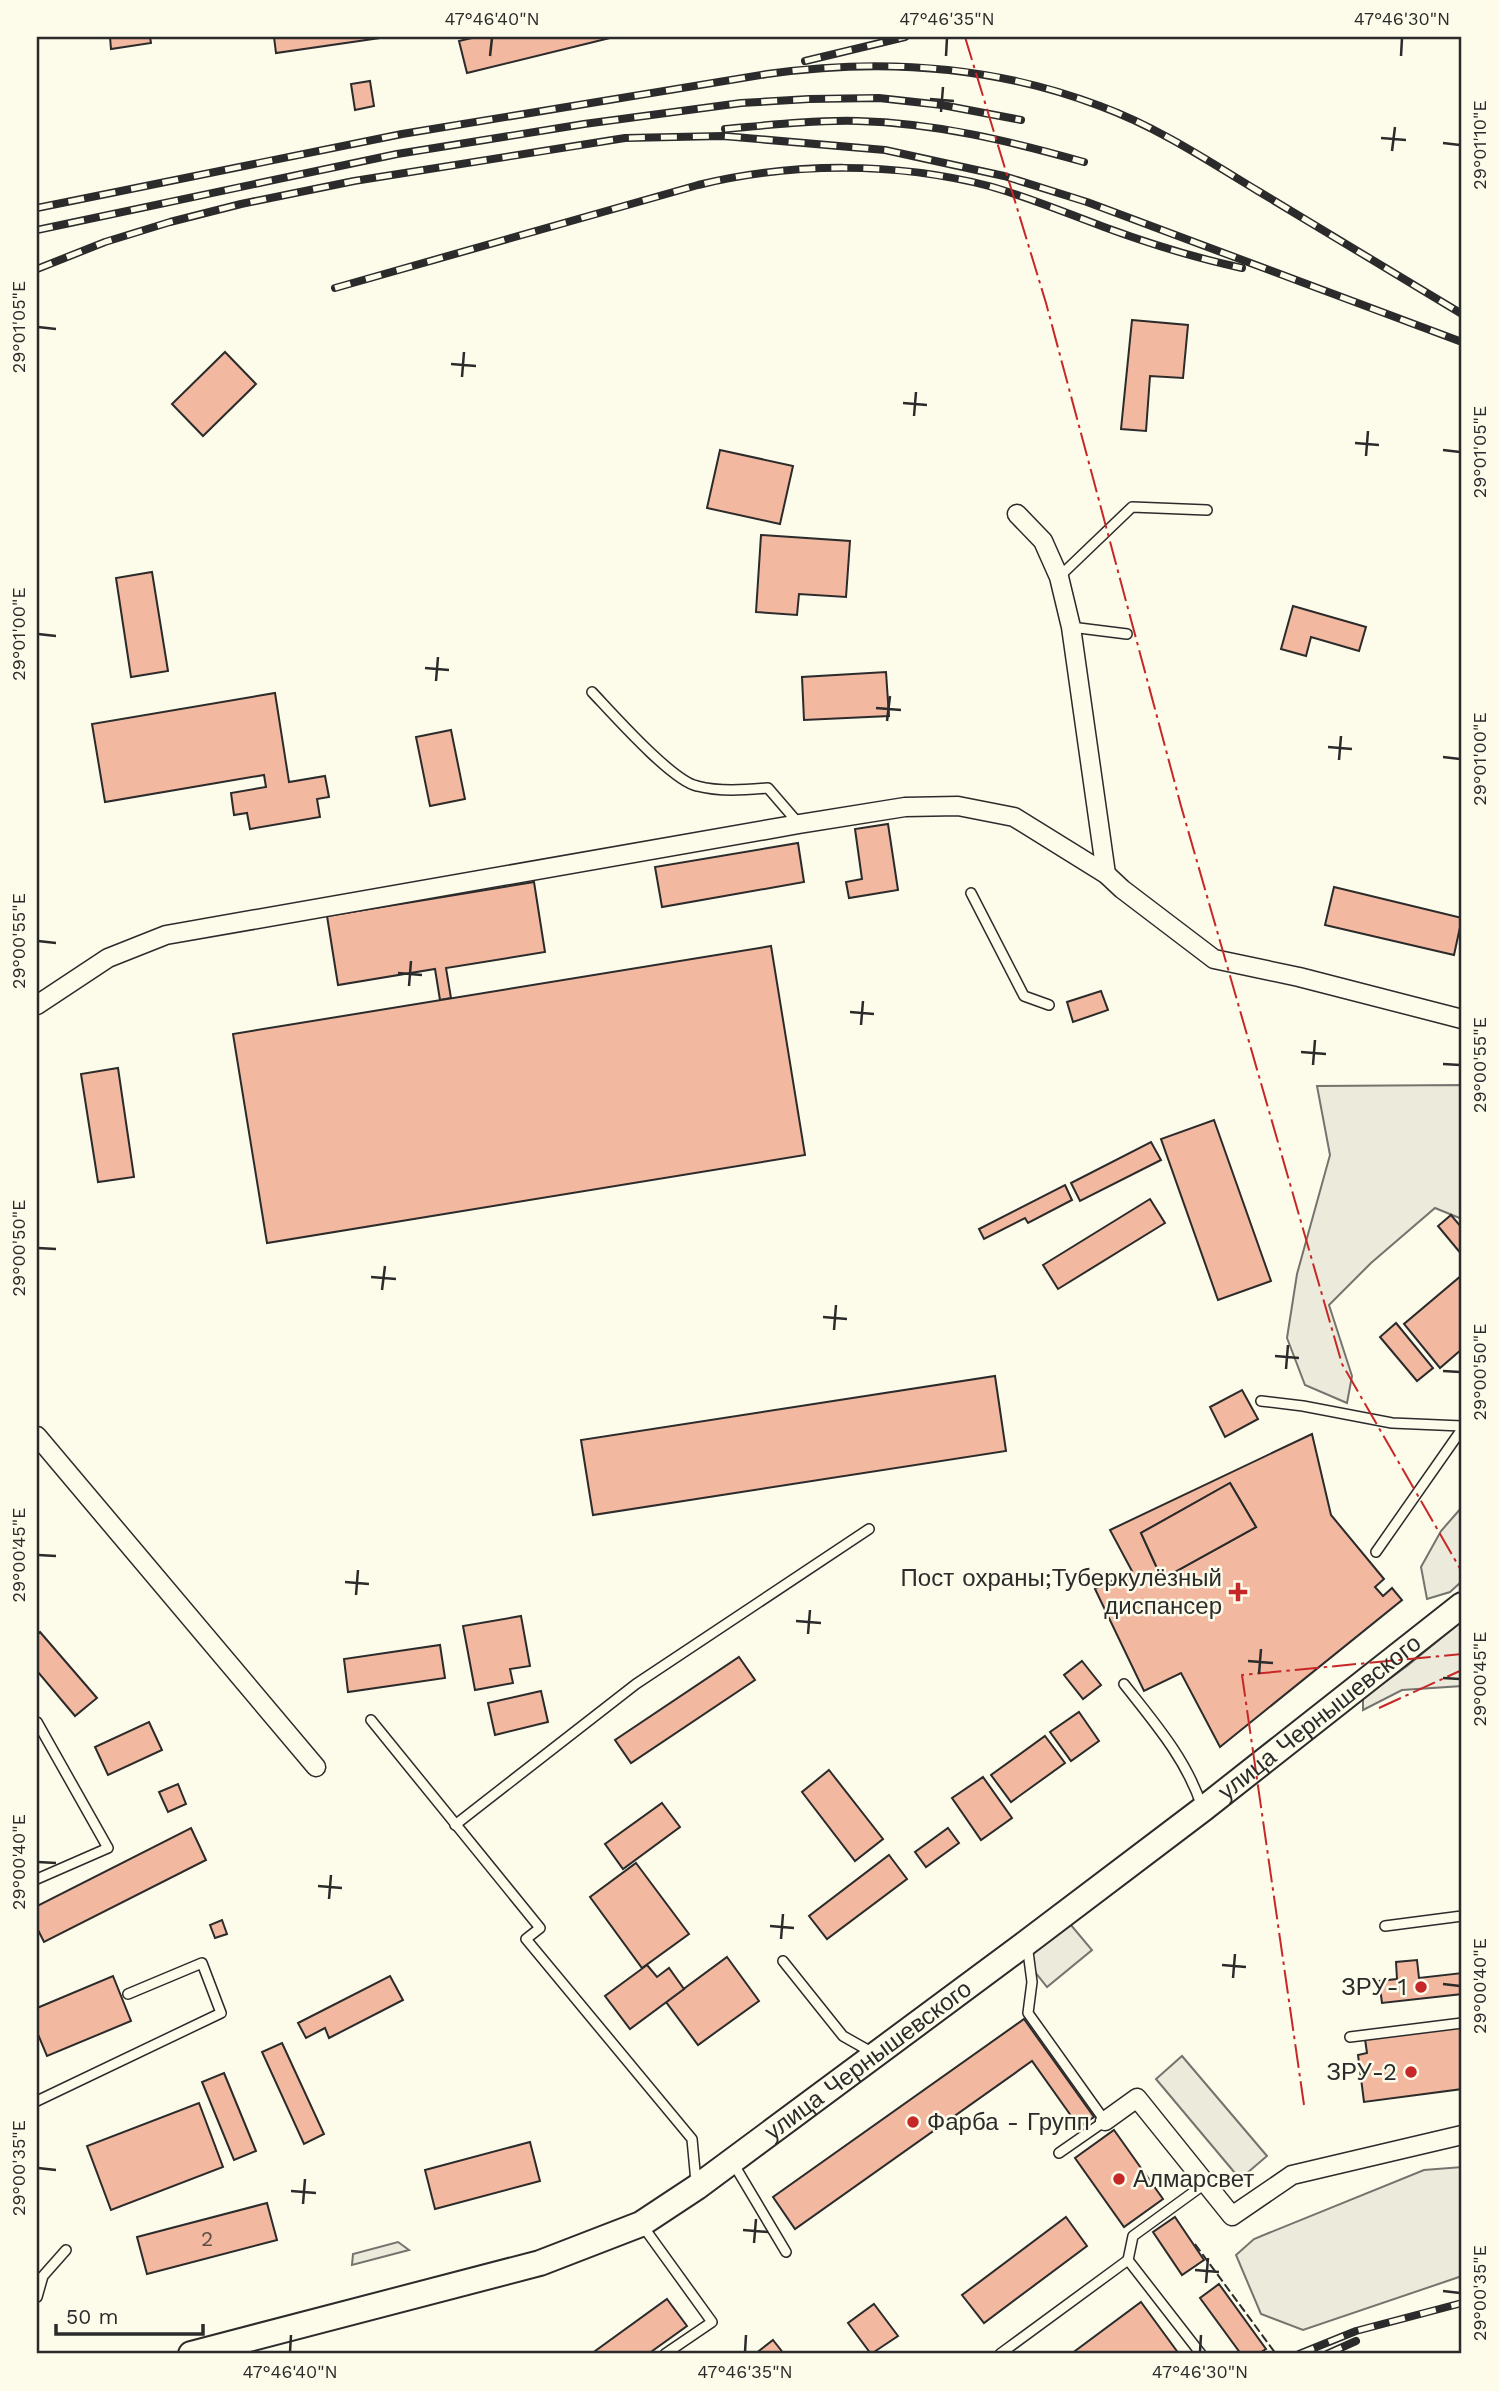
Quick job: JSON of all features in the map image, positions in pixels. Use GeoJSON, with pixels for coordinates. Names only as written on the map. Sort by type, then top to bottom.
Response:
{"type":"FeatureCollection","features":[{"type":"Feature","properties":{"kind":"main road","name":"улица Чернышевского"},"geometry":{"type":"LineString","coordinates":[[191,2354],[541,2263],[640,2224],[696,2187],[1026,1943],[1203,1809],[1462,1605]]}},
{"type":"Feature","properties":{"kind":"street"},"geometry":{"type":"LineString","coordinates":[[1017,514],[1043,541],[1059,577],[1071,627],[1106,874]]}},
{"type":"Feature","properties":{"kind":"street"},"geometry":{"type":"LineString","coordinates":[[37,1005],[108,958],[166,935],[799,824],[905,807],[958,806],[1014,817],[1106,874],[1214,959],[1299,977],[1462,1019]]}},
{"type":"Feature","properties":{"kind":"street"},"geometry":{"type":"LineString","coordinates":[[37,1436],[316,1767]]}},
{"type":"Feature","properties":{"kind":"street"},"geometry":{"type":"LineString","coordinates":[[1105,2121],[1137,2098],[1232,2216],[1292,2175],[1462,2135]]}},
{"type":"Feature","properties":{"kind":"lane"},"geometry":{"type":"LineString","coordinates":[[1059,577],[1132,507],[1207,510]]}},
{"type":"Feature","properties":{"kind":"lane"},"geometry":{"type":"LineString","coordinates":[[1071,627],[1127,634]]}},
{"type":"Feature","properties":{"kind":"lane"},"geometry":{"type":"LineString","coordinates":[[592,692],[659,760],[694,786],[733,790],[768,788],[799,824]]}},
{"type":"Feature","properties":{"kind":"lane"},"geometry":{"type":"LineString","coordinates":[[971,893],[1024,996],[1049,1005]]}},
{"type":"Feature","properties":{"kind":"lane"},"geometry":{"type":"LineString","coordinates":[[1261,1401],[1392,1423],[1462,1427]]}},
{"type":"Feature","properties":{"kind":"lane"},"geometry":{"type":"LineString","coordinates":[[1376,1552],[1462,1427]]}},
{"type":"Feature","properties":{"kind":"lane"},"geometry":{"type":"LineString","coordinates":[[455,1825],[636,1684],[869,1529]]}},
{"type":"Feature","properties":{"kind":"lane"},"geometry":{"type":"LineString","coordinates":[[1124,1684],[1168,1741],[1187,1773],[1203,1809]]}},
{"type":"Feature","properties":{"kind":"lane"},"geometry":{"type":"LineString","coordinates":[[371,1720],[540,1928],[526,1939],[692,2139],[696,2187]]}},
{"type":"Feature","properties":{"kind":"lane"},"geometry":{"type":"LineString","coordinates":[[37,1722],[108,1848],[37,1879]]}},
{"type":"Feature","properties":{"kind":"lane"},"geometry":{"type":"LineString","coordinates":[[1385,1926],[1462,1916]]}},
{"type":"Feature","properties":{"kind":"lane"},"geometry":{"type":"LineString","coordinates":[[1026,1943],[1032,1982],[1028,2013],[1105,2121],[1059,2153]]}},
{"type":"Feature","properties":{"kind":"lane"},"geometry":{"type":"LineString","coordinates":[[783,1961],[843,2036],[877,2055]]}},
{"type":"Feature","properties":{"kind":"lane"},"geometry":{"type":"LineString","coordinates":[[37,2102],[221,2012],[202,1962],[128,1994]]}},
{"type":"Feature","properties":{"kind":"lane"},"geometry":{"type":"LineString","coordinates":[[1350,2037],[1462,2023]]}},
{"type":"Feature","properties":{"kind":"lane"},"geometry":{"type":"LineString","coordinates":[[732,2160],[786,2252]]}},
{"type":"Feature","properties":{"kind":"lane"},"geometry":{"type":"LineString","coordinates":[[1000,2354],[1128,2260],[1133,2236],[1206,2183]]}},
{"type":"Feature","properties":{"kind":"lane"},"geometry":{"type":"LineString","coordinates":[[640,2224],[712,2322],[665,2354]]}},
{"type":"Feature","properties":{"kind":"lane"},"geometry":{"type":"LineString","coordinates":[[37,2297],[43,2276],[66,2250]]}},
{"type":"Feature","properties":{"kind":"lane"},"geometry":{"type":"LineString","coordinates":[[1128,2260],[1201,2354]]}},
{"type":"Feature","properties":{"kind":"shaded area"},"geometry":{"type":"Polygon","coordinates":[[[1462,1085],[1462,1219],[1435,1208],[1371,1263],[1329,1305],[1352,1376],[1347,1403],[1305,1385],[1287,1338],[1297,1274],[1330,1155],[1317,1086],[1462,1085]]]}},
{"type":"Feature","properties":{"kind":"shaded area"},"geometry":{"type":"Polygon","coordinates":[[[1462,1507],[1462,1581],[1450,1592],[1427,1599],[1421,1567],[1441,1531],[1462,1507]]]}},
{"type":"Feature","properties":{"kind":"shaded area"},"geometry":{"type":"Polygon","coordinates":[[[1462,1621],[1462,1686],[1402,1690],[1363,1710],[1363,1698],[1462,1621]]]}},
{"type":"Feature","properties":{"kind":"shaded area"},"geometry":{"type":"Polygon","coordinates":[[[1060,1912],[1092,1950],[1047,1987],[1016,1948],[1060,1912]]]}},
{"type":"Feature","properties":{"kind":"shaded area"},"geometry":{"type":"Polygon","coordinates":[[[1182,2056],[1267,2156],[1240,2179],[1156,2079],[1182,2056]]]}},
{"type":"Feature","properties":{"kind":"shaded area"},"geometry":{"type":"Polygon","coordinates":[[[1462,2167],[1462,2276],[1303,2330],[1261,2314],[1236,2255],[1254,2239],[1424,2170],[1462,2167]]]}},
{"type":"Feature","properties":{"kind":"shaded area"},"geometry":{"type":"Polygon","coordinates":[[[398,2242],[409,2250],[352,2265],[353,2254],[398,2242]]]}},
{"type":"Feature","properties":{"kind":"building"},"geometry":{"type":"Polygon","coordinates":[[[110,37],[150,37],[151,43],[111,49],[110,37]]]}},
{"type":"Feature","properties":{"kind":"building"},"geometry":{"type":"Polygon","coordinates":[[[274,37],[387,37],[276,53],[274,37]]]}},
{"type":"Feature","properties":{"kind":"building"},"geometry":{"type":"Polygon","coordinates":[[[476,37],[614,37],[467,73],[459,41],[476,37]]]}},
{"type":"Feature","properties":{"kind":"building"},"geometry":{"type":"Polygon","coordinates":[[[370,81],[374,106],[355,110],[351,84],[370,81]]]}},
{"type":"Feature","properties":{"kind":"building"},"geometry":{"type":"Polygon","coordinates":[[[1132,320],[1188,325],[1183,378],[1150,376],[1146,431],[1121,429],[1132,320]]]}},
{"type":"Feature","properties":{"kind":"building"},"geometry":{"type":"Polygon","coordinates":[[[225,352],[256,384],[203,436],[172,404],[225,352]]]}},
{"type":"Feature","properties":{"kind":"building"},"geometry":{"type":"Polygon","coordinates":[[[720,450],[793,466],[780,524],[707,508],[720,450]]]}},
{"type":"Feature","properties":{"kind":"building"},"geometry":{"type":"Polygon","coordinates":[[[761,535],[850,541],[846,597],[799,594],[797,615],[756,612],[761,535]]]}},
{"type":"Feature","properties":{"kind":"building"},"geometry":{"type":"Polygon","coordinates":[[[152,572],[168,671],[131,677],[116,578],[152,572]]]}},
{"type":"Feature","properties":{"kind":"building"},"geometry":{"type":"Polygon","coordinates":[[[1293,606],[1366,627],[1359,651],[1311,637],[1306,656],[1281,649],[1293,606]]]}},
{"type":"Feature","properties":{"kind":"building"},"geometry":{"type":"Polygon","coordinates":[[[886,672],[889,716],[804,720],[802,677],[886,672]]]}},
{"type":"Feature","properties":{"kind":"building"},"geometry":{"type":"Polygon","coordinates":[[[275,693],[289,782],[325,776],[329,797],[317,799],[320,817],[250,829],[247,813],[234,815],[231,793],[266,787],[264,775],[105,802],[92,724],[275,693]]]}},
{"type":"Feature","properties":{"kind":"building"},"geometry":{"type":"Polygon","coordinates":[[[451,730],[465,799],[430,806],[416,737],[451,730]]]}},
{"type":"Feature","properties":{"kind":"building"},"geometry":{"type":"Polygon","coordinates":[[[888,824],[898,890],[849,898],[846,882],[862,879],[855,829],[888,824]]]}},
{"type":"Feature","properties":{"kind":"building"},"geometry":{"type":"Polygon","coordinates":[[[798,843],[804,882],[662,907],[655,867],[798,843]]]}},
{"type":"Feature","properties":{"kind":"building"},"geometry":{"type":"Polygon","coordinates":[[[534,882],[545,952],[446,968],[451,998],[440,1000],[435,969],[338,985],[327,916],[534,882]]]}},
{"type":"Feature","properties":{"kind":"building"},"geometry":{"type":"Polygon","coordinates":[[[1334,887],[1462,918],[1454,955],[1325,925],[1334,887]]]}},
{"type":"Feature","properties":{"kind":"building"},"geometry":{"type":"Polygon","coordinates":[[[771,946],[805,1155],[267,1243],[233,1034],[771,946]]]}},
{"type":"Feature","properties":{"kind":"building"},"geometry":{"type":"Polygon","coordinates":[[[1101,991],[1108,1010],[1073,1022],[1067,1002],[1101,991]]]}},
{"type":"Feature","properties":{"kind":"building"},"geometry":{"type":"Polygon","coordinates":[[[118,1068],[134,1177],[98,1182],[81,1074],[118,1068]]]}},
{"type":"Feature","properties":{"kind":"building"},"geometry":{"type":"Polygon","coordinates":[[[1214,1120],[1271,1281],[1218,1300],[1161,1139],[1214,1120]]]}},
{"type":"Feature","properties":{"kind":"building"},"geometry":{"type":"Polygon","coordinates":[[[1151,1142],[1161,1160],[1080,1201],[1071,1183],[1151,1142]]]}},
{"type":"Feature","properties":{"kind":"building"},"geometry":{"type":"Polygon","coordinates":[[[1065,1185],[1072,1200],[1028,1223],[1025,1218],[984,1239],[979,1229],[1065,1185]]]}},
{"type":"Feature","properties":{"kind":"building"},"geometry":{"type":"Polygon","coordinates":[[[1150,1199],[1165,1223],[1058,1289],[1043,1265],[1150,1199]]]}},
{"type":"Feature","properties":{"kind":"building"},"geometry":{"type":"Polygon","coordinates":[[[1451,1215],[1462,1228],[1462,1255],[1438,1226],[1451,1215]]]}},
{"type":"Feature","properties":{"kind":"building"},"geometry":{"type":"Polygon","coordinates":[[[1462,1275],[1462,1349],[1440,1368],[1404,1324],[1462,1275]]]}},
{"type":"Feature","properties":{"kind":"building"},"geometry":{"type":"Polygon","coordinates":[[[1396,1323],[1433,1368],[1417,1381],[1380,1337],[1396,1323]]]}},
{"type":"Feature","properties":{"kind":"building"},"geometry":{"type":"Polygon","coordinates":[[[995,1376],[1006,1451],[593,1515],[581,1440],[995,1376]]]}},
{"type":"Feature","properties":{"kind":"building"},"geometry":{"type":"Polygon","coordinates":[[[1242,1390],[1258,1419],[1225,1437],[1210,1407],[1242,1390]]]}},
{"type":"Feature","properties":{"kind":"building","name":"Пост охраны;Туберкулёзный диспансер"},"geometry":{"type":"Polygon","coordinates":[[[1312,1434],[1331,1515],[1384,1579],[1375,1587],[1383,1596],[1392,1588],[1402,1600],[1220,1747],[1181,1673],[1144,1691],[1095,1589],[1132,1571],[1110,1530],[1312,1434]],[[1230,1483],[1141,1533],[1162,1579],[1256,1527],[1230,1483]]]}},
{"type":"Feature","properties":{"kind":"building"},"geometry":{"type":"Polygon","coordinates":[[[1230,1483],[1256,1527],[1162,1579],[1141,1533],[1230,1483]]]}},
{"type":"Feature","properties":{"kind":"building"},"geometry":{"type":"Polygon","coordinates":[[[521,1616],[530,1666],[510,1669],[513,1683],[475,1690],[463,1626],[521,1616]]]}},
{"type":"Feature","properties":{"kind":"building"},"geometry":{"type":"Polygon","coordinates":[[[40,1632],[97,1698],[75,1716],[37,1671],[37,1635],[40,1632]]]}},
{"type":"Feature","properties":{"kind":"building"},"geometry":{"type":"Polygon","coordinates":[[[440,1645],[445,1678],[348,1692],[344,1659],[440,1645]]]}},
{"type":"Feature","properties":{"kind":"building"},"geometry":{"type":"Polygon","coordinates":[[[739,1657],[755,1680],[631,1763],[615,1740],[739,1657]]]}},
{"type":"Feature","properties":{"kind":"building"},"geometry":{"type":"Polygon","coordinates":[[[1082,1661],[1101,1685],[1083,1699],[1064,1675],[1082,1661]]]}},
{"type":"Feature","properties":{"kind":"building"},"geometry":{"type":"Polygon","coordinates":[[[541,1691],[548,1722],[495,1735],[488,1703],[541,1691]]]}},
{"type":"Feature","properties":{"kind":"building"},"geometry":{"type":"Polygon","coordinates":[[[1079,1712],[1099,1741],[1071,1761],[1050,1732],[1079,1712]]]}},
{"type":"Feature","properties":{"kind":"building"},"geometry":{"type":"Polygon","coordinates":[[[149,1722],[162,1750],[108,1775],[95,1747],[149,1722]]]}},
{"type":"Feature","properties":{"kind":"building"},"geometry":{"type":"Polygon","coordinates":[[[1045,1736],[1065,1763],[1011,1802],[991,1775],[1045,1736]]]}},
{"type":"Feature","properties":{"kind":"building"},"geometry":{"type":"Polygon","coordinates":[[[829,1770],[883,1839],[855,1861],[802,1792],[829,1770]]]}},
{"type":"Feature","properties":{"kind":"building"},"geometry":{"type":"Polygon","coordinates":[[[983,1777],[1012,1818],[981,1840],[952,1798],[983,1777]]]}},
{"type":"Feature","properties":{"kind":"building"},"geometry":{"type":"Polygon","coordinates":[[[178,1784],[186,1804],[168,1812],[159,1792],[178,1784]]]}},
{"type":"Feature","properties":{"kind":"building"},"geometry":{"type":"Polygon","coordinates":[[[662,1803],[680,1827],[623,1869],[605,1844],[662,1803]]]}},
{"type":"Feature","properties":{"kind":"building"},"geometry":{"type":"Polygon","coordinates":[[[191,1828],[206,1860],[44,1942],[37,1928],[37,1906],[191,1828]]]}},
{"type":"Feature","properties":{"kind":"building"},"geometry":{"type":"Polygon","coordinates":[[[948,1828],[959,1843],[926,1867],[915,1852],[948,1828]]]}},
{"type":"Feature","properties":{"kind":"building"},"geometry":{"type":"Polygon","coordinates":[[[889,1855],[907,1879],[827,1939],[809,1916],[889,1855]]]}},
{"type":"Feature","properties":{"kind":"building"},"geometry":{"type":"Polygon","coordinates":[[[636,1863],[689,1934],[642,1968],[590,1897],[636,1863]]]}},
{"type":"Feature","properties":{"kind":"building"},"geometry":{"type":"Polygon","coordinates":[[[222,1920],[227,1934],[215,1938],[210,1925],[222,1920]]]}},
{"type":"Feature","properties":{"kind":"building"},"geometry":{"type":"Polygon","coordinates":[[[727,1957],[759,2001],[698,2045],[666,2002],[727,1957]]]}},
{"type":"Feature","properties":{"kind":"building","name":"ЗРУ-1"},"geometry":{"type":"Polygon","coordinates":[[[1417,1960],[1419,1978],[1462,1973],[1462,1994],[1382,2003],[1379,1981],[1397,1979],[1396,1962],[1417,1960]]]}},
{"type":"Feature","properties":{"kind":"building"},"geometry":{"type":"Polygon","coordinates":[[[647,1965],[657,1977],[669,1968],[684,1989],[630,2029],[605,1996],[647,1965]]]}},
{"type":"Feature","properties":{"kind":"building"},"geometry":{"type":"Polygon","coordinates":[[[113,1976],[131,2021],[47,2056],[37,2032],[37,2008],[113,1976]]]}},
{"type":"Feature","properties":{"kind":"building"},"geometry":{"type":"Polygon","coordinates":[[[390,1976],[403,2000],[329,2038],[325,2028],[306,2038],[298,2023],[390,1976]]]}},
{"type":"Feature","properties":{"kind":"building","name":"Фарба - Групп"},"geometry":{"type":"Polygon","coordinates":[[[1024,2019],[1094,2117],[1079,2127],[1032,2061],[795,2229],[773,2197],[1024,2019]]]}},
{"type":"Feature","properties":{"kind":"building","name":"ЗРУ-2"},"geometry":{"type":"Polygon","coordinates":[[[1462,2027],[1462,2089],[1364,2102],[1358,2055],[1367,2053],[1365,2039],[1462,2027]]]}},
{"type":"Feature","properties":{"kind":"building"},"geometry":{"type":"Polygon","coordinates":[[[282,2043],[324,2134],[304,2144],[262,2052],[282,2043]]]}},
{"type":"Feature","properties":{"kind":"building"},"geometry":{"type":"Polygon","coordinates":[[[224,2073],[256,2151],[234,2160],[202,2082],[224,2073]]]}},
{"type":"Feature","properties":{"kind":"building"},"geometry":{"type":"Polygon","coordinates":[[[199,2103],[223,2167],[111,2210],[87,2146],[199,2103]]]}},
{"type":"Feature","properties":{"kind":"building","name":"Алмарсвет"},"geometry":{"type":"Polygon","coordinates":[[[1114,2130],[1163,2199],[1124,2227],[1075,2158],[1114,2130]]]}},
{"type":"Feature","properties":{"kind":"building"},"geometry":{"type":"Polygon","coordinates":[[[530,2142],[540,2181],[435,2209],[425,2170],[530,2142]]]}},
{"type":"Feature","properties":{"kind":"building"},"geometry":{"type":"Polygon","coordinates":[[[267,2203],[277,2240],[147,2274],[137,2237],[267,2203]]]}},
{"type":"Feature","properties":{"kind":"building"},"geometry":{"type":"Polygon","coordinates":[[[1066,2217],[1087,2246],[984,2323],[962,2295],[1066,2217]]]}},
{"type":"Feature","properties":{"kind":"building"},"geometry":{"type":"Polygon","coordinates":[[[1175,2217],[1204,2260],[1182,2275],[1153,2232],[1175,2217]]]}},
{"type":"Feature","properties":{"kind":"building"},"geometry":{"type":"Polygon","coordinates":[[[1219,2284],[1266,2349],[1258,2354],[1241,2354],[1200,2298],[1219,2284]]]}},
{"type":"Feature","properties":{"kind":"building"},"geometry":{"type":"Polygon","coordinates":[[[667,2299],[687,2326],[648,2354],[591,2354],[667,2299]]]}},
{"type":"Feature","properties":{"kind":"building"},"geometry":{"type":"Polygon","coordinates":[[[1141,2302],[1179,2354],[1071,2354],[1141,2302]]]}},
{"type":"Feature","properties":{"kind":"building"},"geometry":{"type":"Polygon","coordinates":[[[874,2304],[898,2336],[871,2354],[848,2323],[874,2304]]]}},
{"type":"Feature","properties":{"kind":"building"},"geometry":{"type":"Polygon","coordinates":[[[773,2340],[784,2354],[755,2354],[773,2340]]]}},
{"type":"Feature","properties":{"kind":"railway"},"geometry":{"type":"LineString","coordinates":[[805,61],[905,37]]}},
{"type":"Feature","properties":{"kind":"railway"},"geometry":{"type":"LineString","coordinates":[[37,208],[402,134],[767,74],[852,66],[936,69],[1018,81],[1121,114],[1201,156],[1462,314]]}},
{"type":"Feature","properties":{"kind":"railway"},"geometry":{"type":"LineString","coordinates":[[37,230],[397,154],[584,124],[741,103],[879,98],[942,105],[1021,120]]}},
{"type":"Feature","properties":{"kind":"railway"},"geometry":{"type":"LineString","coordinates":[[725,129],[824,121],[887,122],[972,134],[1084,162]]}},
{"type":"Feature","properties":{"kind":"railway"},"geometry":{"type":"LineString","coordinates":[[37,269],[105,242],[170,222],[241,204],[354,181],[625,138],[723,136],[885,150],[1004,176],[1087,202],[1462,342]]}},
{"type":"Feature","properties":{"kind":"railway"},"geometry":{"type":"LineString","coordinates":[[335,288],[698,185],[770,172],[844,168],[918,172],[989,186],[1156,245],[1242,268]]}},
{"type":"Feature","properties":{"kind":"railway"},"geometry":{"type":"LineString","coordinates":[[1299,2354],[1356,2331],[1462,2303]]}},
{"type":"Feature","properties":{"kind":"railway"},"geometry":{"type":"LineString","coordinates":[[1327,2354],[1356,2341]]}},
{"type":"Feature","properties":{"kind":"fence"},"geometry":{"type":"LineString","coordinates":[[1195,2244],[1276,2354]]}},
{"type":"Feature","properties":{"kind":"power"},"geometry":{"type":"LineString","coordinates":[[965,37],[1046,303],[1181,806],[1342,1364],[1462,1572]]}},
{"type":"Feature","properties":{"kind":"power"},"geometry":{"type":"LineString","coordinates":[[1304,2105],[1242,1675],[1462,1654]]}},
{"type":"Feature","properties":{"kind":"power"},"geometry":{"type":"LineString","coordinates":[[1379,1708],[1462,1670]]}},
{"type":"Feature","properties":{"kind":"place","name":"Пост охраны;Туберкулёзный диспансер"},"geometry":{"type":"Point","coordinates":[1238,1592]}},
{"type":"Feature","properties":{"kind":"place","name":"ЗРУ-1"},"geometry":{"type":"Point","coordinates":[1421,1987]}},
{"type":"Feature","properties":{"kind":"place","name":"ЗРУ-2"},"geometry":{"type":"Point","coordinates":[1411,2072]}},
{"type":"Feature","properties":{"kind":"place","name":"Фарба - Групп"},"geometry":{"type":"Point","coordinates":[913,2122]}},
{"type":"Feature","properties":{"kind":"place","name":"Алмарсвет"},"geometry":{"type":"Point","coordinates":[1119,2179]}}]}
